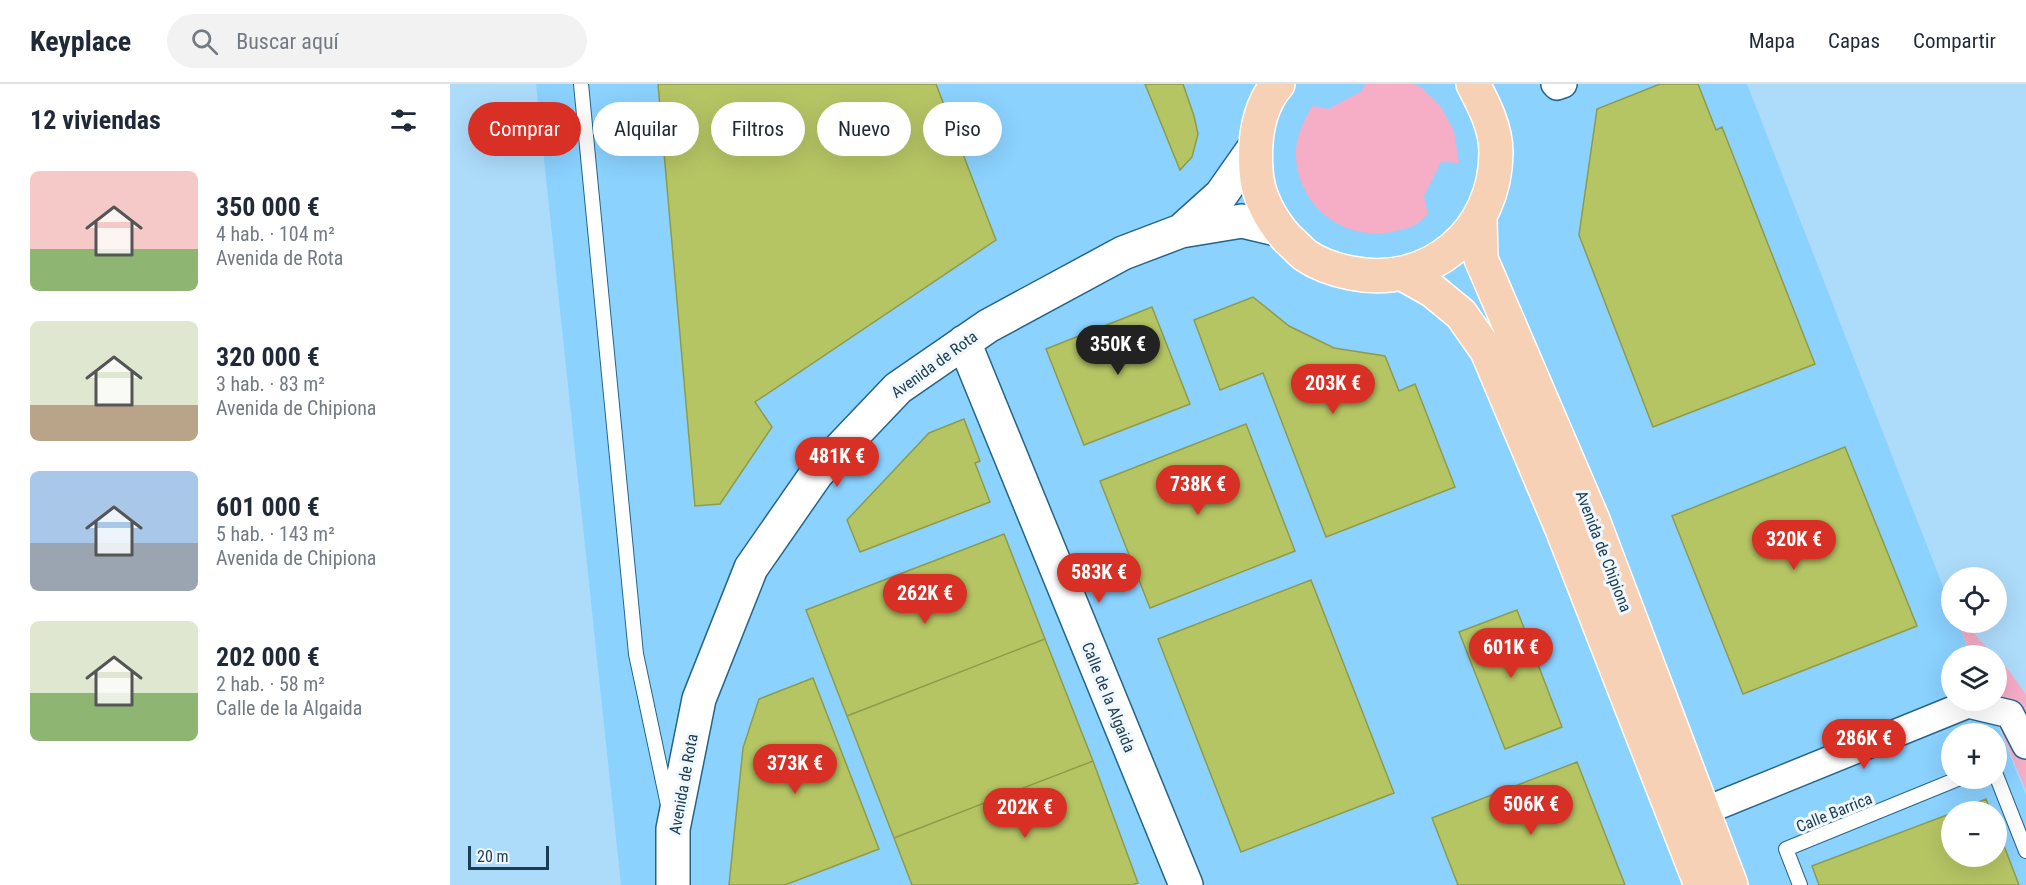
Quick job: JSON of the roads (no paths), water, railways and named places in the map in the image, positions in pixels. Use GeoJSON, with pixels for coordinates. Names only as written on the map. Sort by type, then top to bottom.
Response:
{"type":"FeatureCollection","features":[{"type":"Feature","properties":{"kind":"main road"},"geometry":{"type":"LineString","coordinates":[[1276,85],[1260,117],[1254,148],[1256,177],[1265,205],[1280,230],[1305,255],[1335,270],[1369,277],[1403,274],[1433,263],[1460,244],[1480,218],[1493,186],[1497,150],[1490,116],[1473,84]]}},
{"type":"Feature","properties":{"kind":"main road","name":"Avenida de Chipiona"},"geometry":{"type":"LineString","coordinates":[[1480,218],[1481,258],[1593,520],[1731,885]]}},
{"type":"Feature","properties":{"kind":"main road","name":"Avenida de Chipiona"},"geometry":{"type":"LineString","coordinates":[[1403,274],[1433,291],[1461,314],[1487,351],[1562,529],[1701,885]]}},
{"type":"Feature","properties":{"kind":"street"},"geometry":{"type":"LineString","coordinates":[[1555,84],[1557,86],[1563,84]]}},
{"type":"Feature","properties":{"kind":"street","name":"Avenida de Rota"},"geometry":{"type":"LineString","coordinates":[[1181,231],[1221,195],[1254,148]]}},
{"type":"Feature","properties":{"kind":"street","name":"Avenida de Rota"},"geometry":{"type":"LineString","coordinates":[[673,885],[673,829],[699,699],[751,568],[817,472],[898,388],[988,326],[1123,254],[1181,231],[1242,221],[1280,230]]}},
{"type":"Feature","properties":{"kind":"street","name":"Calle de la Algaida"},"geometry":{"type":"LineString","coordinates":[[964,342],[1186,885]]}},
{"type":"Feature","properties":{"kind":"street"},"geometry":{"type":"LineString","coordinates":[[1702,812],[1968,704],[2010,714],[2026,745]]}},
{"type":"Feature","properties":{"kind":"lane"},"geometry":{"type":"LineString","coordinates":[[581,84],[636,654],[673,829]]}},
{"type":"Feature","properties":{"kind":"lane","name":"Calle Barrica"},"geometry":{"type":"LineString","coordinates":[[1800,885],[1786,849],[1941,786]]}},
{"type":"Feature","properties":{"kind":"lane"},"geometry":{"type":"LineString","coordinates":[[2002,789],[2026,850]]}}]}
